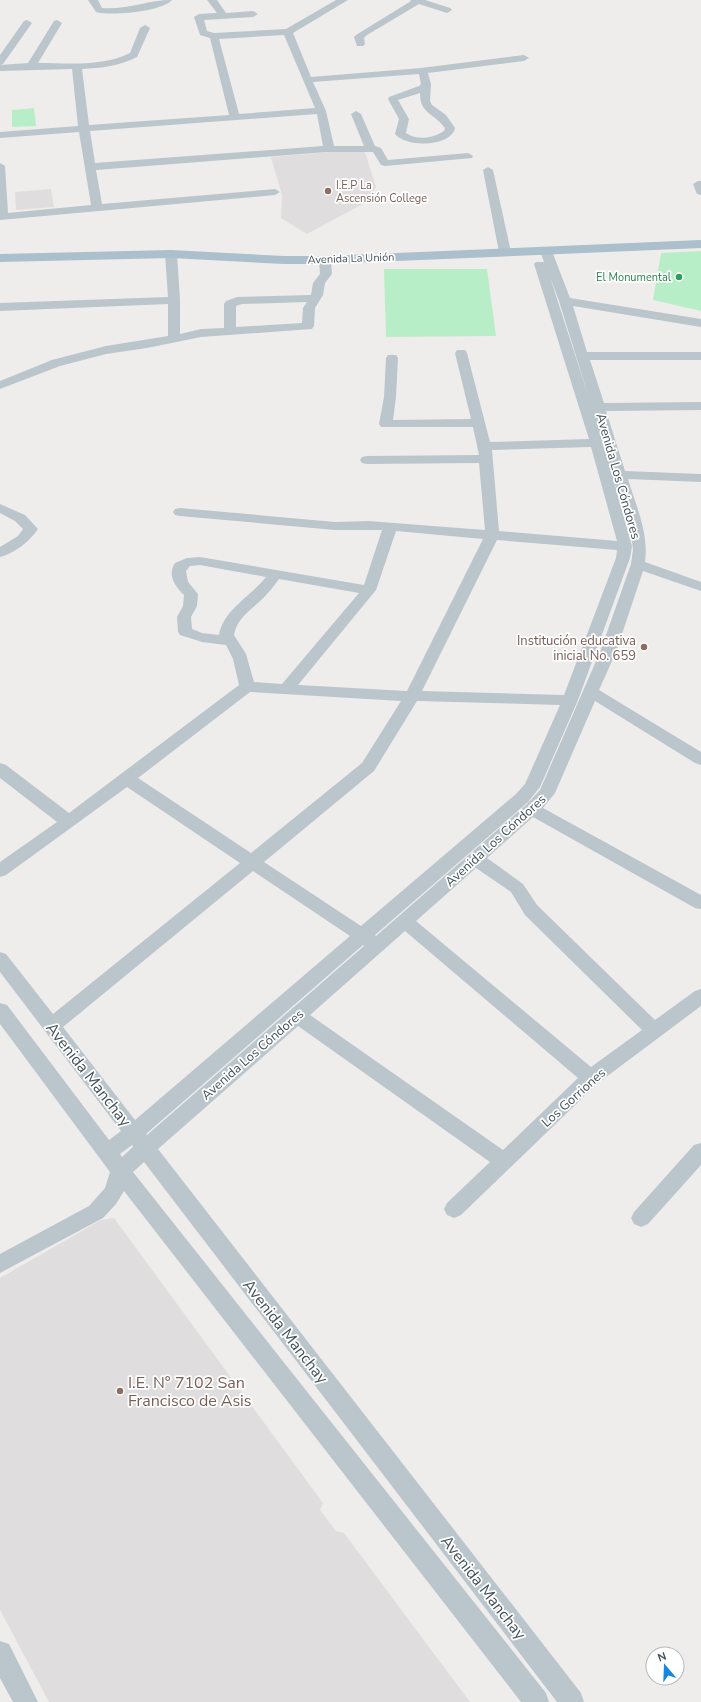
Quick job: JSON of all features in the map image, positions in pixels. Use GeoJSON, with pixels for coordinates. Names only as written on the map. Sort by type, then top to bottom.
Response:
{"type":"FeatureCollection","features":[{"type":"Feature","properties":{"kind":"main road","name":"Avenida La Unión"},"geometry":{"type":"LineString","coordinates":[[0,258],[171,254],[284,260],[325,260],[701,244]]}},
{"type":"Feature","properties":{"kind":"street"},"geometry":{"type":"LineString","coordinates":[[93,0],[99,10],[105,11],[118,11],[154,6],[167,0]]}},
{"type":"Feature","properties":{"kind":"street"},"geometry":{"type":"LineString","coordinates":[[212,0],[223,15]]}},
{"type":"Feature","properties":{"kind":"street"},"geometry":{"type":"LineString","coordinates":[[253,14],[199,17],[203,33],[214,36],[288,32],[343,0]]}},
{"type":"Feature","properties":{"kind":"street"},"geometry":{"type":"LineString","coordinates":[[360,44],[359,37],[364,33],[416,0],[447,10]]}},
{"type":"Feature","properties":{"kind":"street"},"geometry":{"type":"LineString","coordinates":[[0,62],[27,23]]}},
{"type":"Feature","properties":{"kind":"street"},"geometry":{"type":"LineString","coordinates":[[32,66],[35,58],[57,23]]}},
{"type":"Feature","properties":{"kind":"street"},"geometry":{"type":"LineString","coordinates":[[0,68],[77,66],[112,63],[129,59],[134,55],[145,28]]}},
{"type":"Feature","properties":{"kind":"street"},"geometry":{"type":"LineString","coordinates":[[288,32],[321,111],[329,146],[326,149]]}},
{"type":"Feature","properties":{"kind":"street"},"geometry":{"type":"LineString","coordinates":[[214,36],[235,117]]}},
{"type":"Feature","properties":{"kind":"street"},"geometry":{"type":"LineString","coordinates":[[307,80],[423,70],[524,58]]}},
{"type":"Feature","properties":{"kind":"street"},"geometry":{"type":"LineString","coordinates":[[77,66],[84,129],[98,208]]}},
{"type":"Feature","properties":{"kind":"street"},"geometry":{"type":"LineString","coordinates":[[423,70],[426,84],[425,101],[427,106],[442,117],[450,128],[449,132],[444,136],[430,140],[403,137],[400,134],[405,124],[404,119],[396,108],[393,99],[400,95],[421,90],[425,86]]}},
{"type":"Feature","properties":{"kind":"street"},"geometry":{"type":"LineString","coordinates":[[0,135],[321,111]]}},
{"type":"Feature","properties":{"kind":"street"},"geometry":{"type":"LineString","coordinates":[[356,114],[371,150]]}},
{"type":"Feature","properties":{"kind":"street"},"geometry":{"type":"LineString","coordinates":[[90,167],[326,149],[377,150],[386,163],[468,156]]}},
{"type":"Feature","properties":{"kind":"street"},"geometry":{"type":"LineString","coordinates":[[0,166],[2,217],[275,192]]}},
{"type":"Feature","properties":{"kind":"street"},"geometry":{"type":"LineString","coordinates":[[488,170],[505,252]]}},
{"type":"Feature","properties":{"kind":"street"},"geometry":{"type":"LineString","coordinates":[[701,184],[698,184],[701,192]]}},
{"type":"Feature","properties":{"kind":"street","name":"Avenida Los Cóndores"},"geometry":{"type":"LineString","coordinates":[[120,1171],[140,1140],[362,935],[522,798],[532,787],[570,700],[623,558],[625,546],[598,407],[565,301],[541,251]]}},
{"type":"Feature","properties":{"kind":"street","name":"Avenida Los Cóndores"},"geometry":{"type":"LineString","coordinates":[[107,1153],[140,1140],[297,1015],[476,859],[532,809],[547,793],[608,652],[638,564],[640,550],[638,533],[597,443],[541,251]]}},
{"type":"Feature","properties":{"kind":"street"},"geometry":{"type":"LineString","coordinates":[[171,254],[174,300],[174,339]]}},
{"type":"Feature","properties":{"kind":"street"},"geometry":{"type":"LineString","coordinates":[[0,385],[56,363],[106,350],[201,333],[308,326],[309,308],[317,295],[319,283],[326,274],[325,260]]}},
{"type":"Feature","properties":{"kind":"street"},"geometry":{"type":"LineString","coordinates":[[230,330],[230,304],[241,300],[315,298]]}},
{"type":"Feature","properties":{"kind":"street"},"geometry":{"type":"LineString","coordinates":[[0,307],[174,300]]}},
{"type":"Feature","properties":{"kind":"street"},"geometry":{"type":"LineString","coordinates":[[565,301],[701,323]]}},
{"type":"Feature","properties":{"kind":"street"},"geometry":{"type":"LineString","coordinates":[[52,1026],[368,766],[412,696],[492,535],[485,452],[461,353]]}},
{"type":"Feature","properties":{"kind":"street"},"geometry":{"type":"LineString","coordinates":[[583,356],[701,356]]}},
{"type":"Feature","properties":{"kind":"street"},"geometry":{"type":"LineString","coordinates":[[392,358],[390,397],[386,424],[478,423]]}},
{"type":"Feature","properties":{"kind":"street"},"geometry":{"type":"LineString","coordinates":[[598,407],[701,406]]}},
{"type":"Feature","properties":{"kind":"street"},"geometry":{"type":"LineString","coordinates":[[367,460],[597,443]]}},
{"type":"Feature","properties":{"kind":"street"},"geometry":{"type":"LineString","coordinates":[[612,474],[701,478]]}},
{"type":"Feature","properties":{"kind":"street"},"geometry":{"type":"LineString","coordinates":[[0,508],[20,518],[31,530],[23,539],[0,553]]}},
{"type":"Feature","properties":{"kind":"street"},"geometry":{"type":"LineString","coordinates":[[180,512],[335,526],[368,525],[625,546]]}},
{"type":"Feature","properties":{"kind":"street"},"geometry":{"type":"LineString","coordinates":[[286,688],[369,590],[390,527]]}},
{"type":"Feature","properties":{"kind":"street"},"geometry":{"type":"LineString","coordinates":[[231,641],[196,637],[185,632],[184,617],[190,606],[191,594],[179,582],[177,573],[180,566],[187,562],[200,561],[369,590]]}},
{"type":"Feature","properties":{"kind":"street"},"geometry":{"type":"LineString","coordinates":[[638,564],[701,587]]}},
{"type":"Feature","properties":{"kind":"street"},"geometry":{"type":"LineString","coordinates":[[247,687],[241,656],[226,636],[226,628],[237,614],[262,591],[276,574]]}},
{"type":"Feature","properties":{"kind":"street"},"geometry":{"type":"LineString","coordinates":[[0,871],[69,822],[247,687],[412,696],[570,700]]}},
{"type":"Feature","properties":{"kind":"street"},"geometry":{"type":"LineString","coordinates":[[591,692],[701,759]]}},
{"type":"Feature","properties":{"kind":"street"},"geometry":{"type":"LineString","coordinates":[[0,769],[69,822]]}},
{"type":"Feature","properties":{"kind":"street"},"geometry":{"type":"LineString","coordinates":[[126,779],[377,945]]}},
{"type":"Feature","properties":{"kind":"street"},"geometry":{"type":"LineString","coordinates":[[532,809],[701,903]]}},
{"type":"Feature","properties":{"kind":"street"},"geometry":{"type":"LineString","coordinates":[[476,859],[517,888],[531,910],[655,1031]]}},
{"type":"Feature","properties":{"kind":"street"},"geometry":{"type":"LineString","coordinates":[[405,921],[591,1078]]}},
{"type":"Feature","properties":{"kind":"street","name":"Avenida Manchay"},"geometry":{"type":"LineString","coordinates":[[0,959],[572,1702]]}},
{"type":"Feature","properties":{"kind":"street","name":"Los Gorriones"},"geometry":{"type":"LineString","coordinates":[[454,1209],[591,1078],[701,996]]}},
{"type":"Feature","properties":{"kind":"street"},"geometry":{"type":"LineString","coordinates":[[0,1010],[120,1171],[537,1702]]}},
{"type":"Feature","properties":{"kind":"street"},"geometry":{"type":"LineString","coordinates":[[297,1015],[504,1161]]}},
{"type":"Feature","properties":{"kind":"street"},"geometry":{"type":"LineString","coordinates":[[641,1218],[701,1150]]}},
{"type":"Feature","properties":{"kind":"street"},"geometry":{"type":"LineString","coordinates":[[0,1264],[96,1212],[107,1202],[117,1187],[120,1171]]}},
{"type":"Feature","properties":{"kind":"street"},"geometry":{"type":"LineString","coordinates":[[0,1652],[26,1702]]}},
{"type":"Feature","properties":{"kind":"shaded area","name":"I.E.P La Ascensión College"},"geometry":{"type":"Polygon","coordinates":[[[364,149],[376,187],[370,200],[307,234],[281,218],[282,195],[271,157],[364,149]]]}},
{"type":"Feature","properties":{"kind":"shaded area"},"geometry":{"type":"Polygon","coordinates":[[[51,189],[54,207],[16,210],[15,192],[51,189]]]}},
{"type":"Feature","properties":{"kind":"shaded area","name":"I.E. N° 7102 San Francisco de Asis"},"geometry":{"type":"Polygon","coordinates":[[[114,1218],[323,1503],[320,1510],[336,1531],[344,1533],[470,1702],[49,1702],[0,1610],[0,1278],[101,1220],[114,1218]]]}},
{"type":"Feature","properties":{"kind":"green space"},"geometry":{"type":"Polygon","coordinates":[[[34,108],[36,126],[12,127],[12,110],[34,108]]]}},
{"type":"Feature","properties":{"kind":"green space","name":"El Monumental"},"geometry":{"type":"Polygon","coordinates":[[[701,251],[701,311],[653,300],[661,253],[701,251]]]}},
{"type":"Feature","properties":{"kind":"green space"},"geometry":{"type":"Polygon","coordinates":[[[384,269],[487,269],[496,336],[386,337],[384,269]]]}},
{"type":"Feature","properties":{"kind":"place","name":"I.E.P La Ascensión College"},"geometry":{"type":"Point","coordinates":[328,191]}},
{"type":"Feature","properties":{"kind":"place","name":"El Monumental"},"geometry":{"type":"Point","coordinates":[679,277]}},
{"type":"Feature","properties":{"kind":"place","name":"Institución educativa inicial No. 659"},"geometry":{"type":"Point","coordinates":[644,647]}},
{"type":"Feature","properties":{"kind":"place","name":"I.E. N° 7102 San Francisco de Asis"},"geometry":{"type":"Point","coordinates":[120,1391]}}]}
